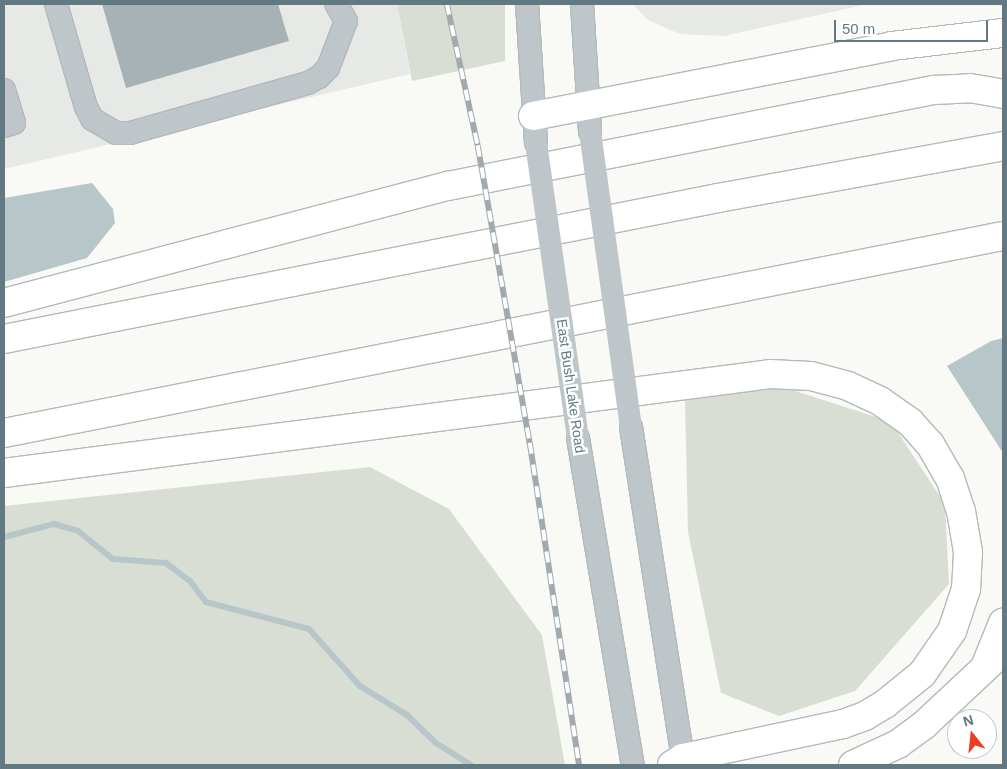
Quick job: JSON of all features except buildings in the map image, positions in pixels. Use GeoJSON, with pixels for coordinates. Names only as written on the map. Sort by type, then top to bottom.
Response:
{"type":"FeatureCollection","features":[{"type":"Feature","properties":{"kind":"highway"},"geometry":{"type":"LineString","coordinates":[[533,116],[912,42],[1003,33]]}},
{"type":"Feature","properties":{"kind":"highway"},"geometry":{"type":"LineString","coordinates":[[4,303],[448,186],[936,90],[970,88],[1001,93]]}},
{"type":"Feature","properties":{"kind":"highway"},"geometry":{"type":"LineString","coordinates":[[4,340],[718,198],[1003,146]]}},
{"type":"Feature","properties":{"kind":"highway"},"geometry":{"type":"LineString","coordinates":[[4,434],[1003,236]]}},
{"type":"Feature","properties":{"kind":"highway"},"geometry":{"type":"LineString","coordinates":[[4,473],[770,374],[811,376],[848,386],[880,401],[910,422],[930,444],[950,478],[961,511],[968,552],[966,589],[952,630],[922,674],[885,704],[865,716],[842,724],[680,763]]}},
{"type":"Feature","properties":{"kind":"highway"},"geometry":{"type":"LineString","coordinates":[[852,765],[898,744],[924,725],[994,659],[1003,623]]}},
{"type":"Feature","properties":{"kind":"street"},"geometry":{"type":"LineString","coordinates":[[56,4],[86,107],[92,119],[116,133],[130,133],[308,83],[320,76],[328,68],[346,21],[336,4]]}},
{"type":"Feature","properties":{"kind":"street","name":"East Bush Lake Road"},"geometry":{"type":"LineString","coordinates":[[527,4],[536,143],[578,438],[633,765]]}},
{"type":"Feature","properties":{"kind":"street"},"geometry":{"type":"LineString","coordinates":[[582,4],[590,132],[680,763]]}},
{"type":"Feature","properties":{"kind":"street"},"geometry":{"type":"LineString","coordinates":[[4,90],[14,123],[4,126]]}},
{"type":"Feature","properties":{"kind":"shaded area"},"geometry":{"type":"Polygon","coordinates":[[[4,4],[397,4],[410,74],[4,169],[4,4]]]}},
{"type":"Feature","properties":{"kind":"shaded area"},"geometry":{"type":"Polygon","coordinates":[[[397,4],[505,4],[505,61],[412,81],[397,4]]]}},
{"type":"Feature","properties":{"kind":"shaded area"},"geometry":{"type":"Polygon","coordinates":[[[633,4],[868,4],[724,36],[680,34],[648,20],[633,4]]]}},
{"type":"Feature","properties":{"kind":"shaded area"},"geometry":{"type":"Polygon","coordinates":[[[92,183],[113,209],[115,223],[87,258],[4,282],[4,198],[92,183]]]}},
{"type":"Feature","properties":{"kind":"shaded area"},"geometry":{"type":"Polygon","coordinates":[[[1003,338],[1003,453],[947,366],[991,341],[1003,338]]]}},
{"type":"Feature","properties":{"kind":"shaded area"},"geometry":{"type":"Polygon","coordinates":[[[780,386],[891,422],[945,504],[949,584],[855,691],[779,716],[721,693],[688,532],[685,400],[780,386]]]}},
{"type":"Feature","properties":{"kind":"shaded area"},"geometry":{"type":"Polygon","coordinates":[[[370,467],[449,509],[542,635],[565,765],[4,765],[4,506],[370,467]]]}},
{"type":"Feature","properties":{"kind":"waterway"},"geometry":{"type":"LineString","coordinates":[[4,537],[54,524],[78,531],[113,559],[166,563],[190,581],[206,602],[309,629],[360,686],[407,715],[436,743],[471,765]]}},
{"type":"Feature","properties":{"kind":"railway"},"geometry":{"type":"LineString","coordinates":[[447,4],[478,146],[530,443],[579,765]]}}]}
